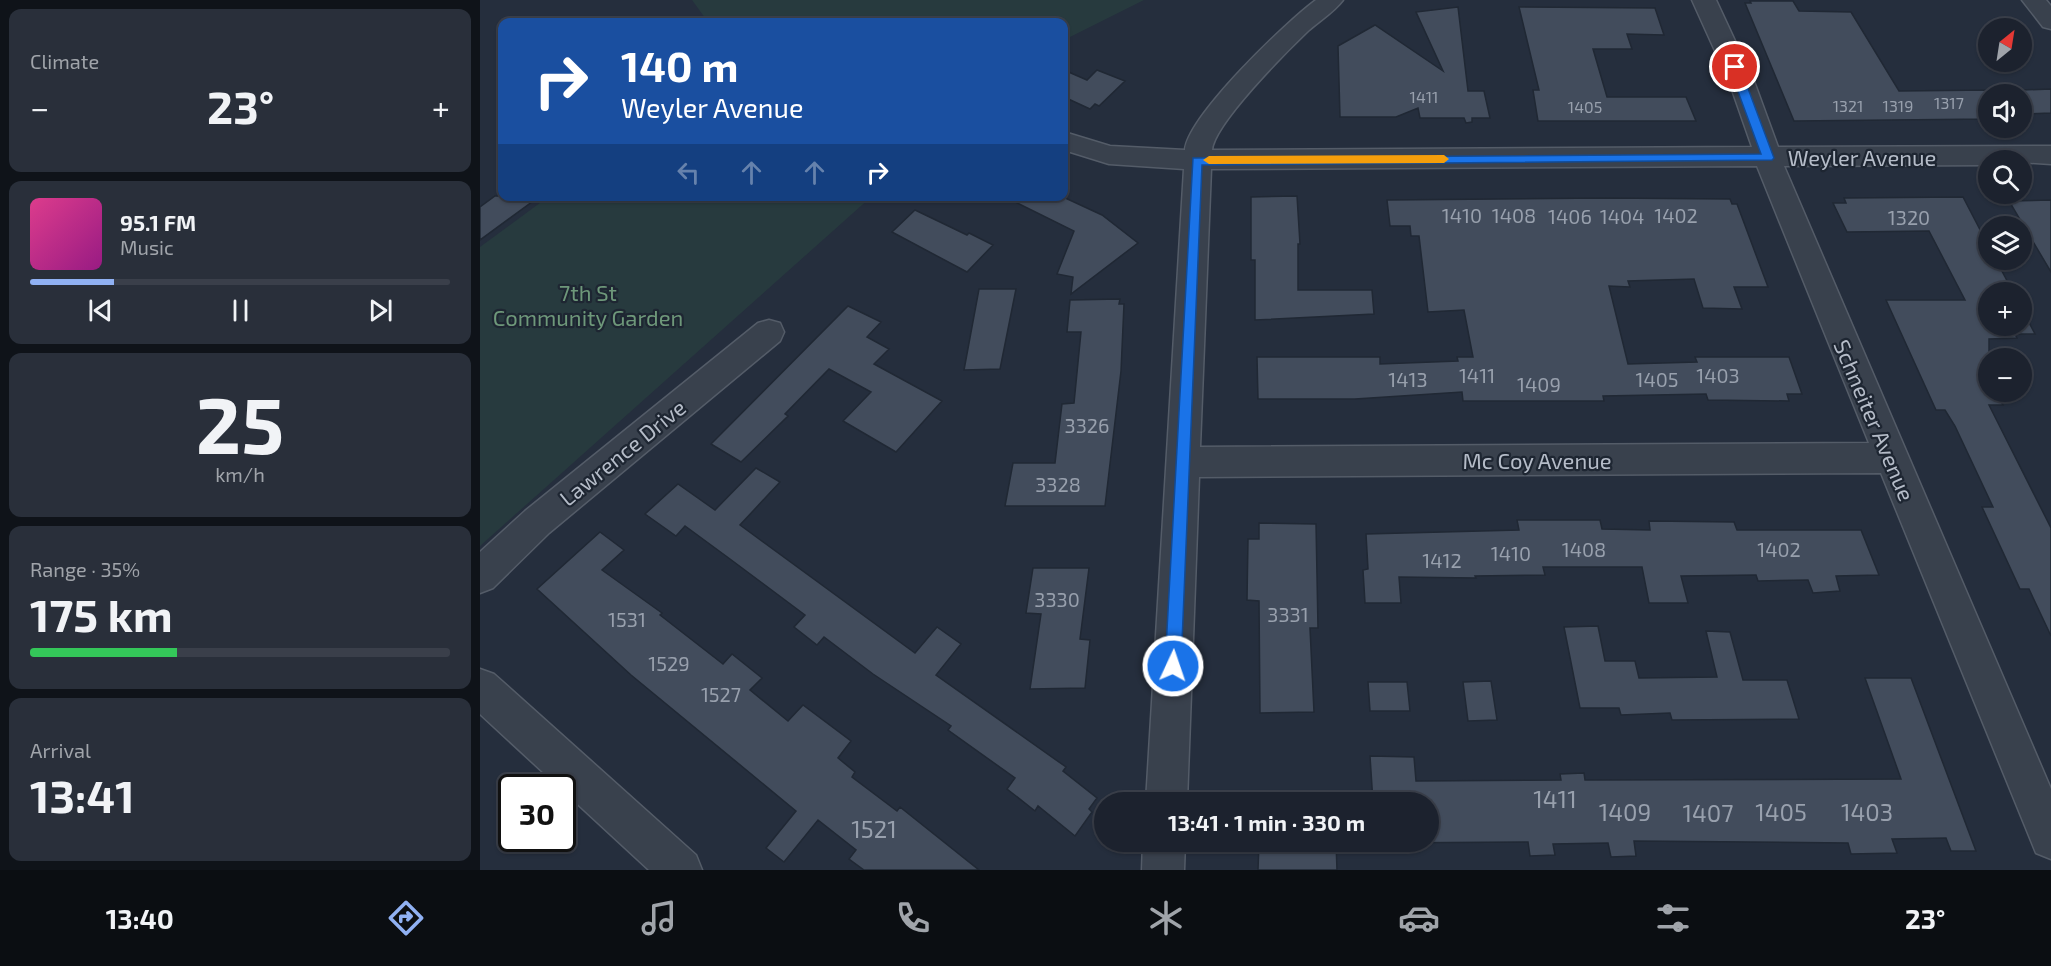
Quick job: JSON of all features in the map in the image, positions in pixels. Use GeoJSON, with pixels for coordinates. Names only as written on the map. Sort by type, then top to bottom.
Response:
{"type":"FeatureCollection","features":[{"type":"Feature","properties":{"kind":"street"},"geometry":{"type":"LineString","coordinates":[[1166,792],[1198,146],[1208,127],[1308,16],[1330,0]]}},
{"type":"Feature","properties":{"kind":"street","name":"Schneiter Avenue"},"geometry":{"type":"LineString","coordinates":[[1704,0],[1735,67],[1768,158],[1890,458],[2051,838]]}},
{"type":"Feature","properties":{"kind":"street"},"geometry":{"type":"LineString","coordinates":[[2034,0],[2051,22]]}},
{"type":"Feature","properties":{"kind":"street","name":"Weyler Avenue"},"geometry":{"type":"LineString","coordinates":[[1068,142],[1109,155],[1197,161],[2051,155]]}},
{"type":"Feature","properties":{"kind":"street","name":"Lawrence Drive"},"geometry":{"type":"LineString","coordinates":[[480,576],[537,522],[769,332]]}},
{"type":"Feature","properties":{"kind":"street","name":"Mc Coy Avenue"},"geometry":{"type":"LineString","coordinates":[[1183,462],[1890,458]]}},
{"type":"Feature","properties":{"kind":"street"},"geometry":{"type":"LineString","coordinates":[[480,688],[681,870]]}},
{"type":"Feature","properties":{"kind":"street"},"geometry":{"type":"LineString","coordinates":[[1163,870],[1164,852]]}},
{"type":"Feature","properties":{"kind":"green space"},"geometry":{"type":"Polygon","coordinates":[[[692,0],[1144,0],[1068,38],[1068,18],[705,18],[692,0]]]}},
{"type":"Feature","properties":{"kind":"green space","name":"7th St Community Garden"},"geometry":{"type":"Polygon","coordinates":[[[543,201],[867,201],[480,546],[480,247],[543,201]]]}},
{"type":"Feature","properties":{"kind":"building"},"geometry":{"type":"Polygon","coordinates":[[[1750,1],[1793,1],[1799,11],[1851,12],[1899,91],[1978,90],[1978,119],[1794,121],[1745,3],[1751,3],[1750,1]]]}},
{"type":"Feature","properties":{"kind":"building"},"geometry":{"type":"Polygon","coordinates":[[[1458,7],[1468,91],[1484,91],[1490,118],[1472,118],[1472,122],[1466,123],[1464,118],[1420,118],[1418,108],[1396,117],[1340,117],[1338,46],[1375,25],[1443,71],[1416,12],[1458,7]]]}},
{"type":"Feature","properties":{"kind":"building"},"geometry":{"type":"Polygon","coordinates":[[[1519,7],[1655,8],[1664,35],[1627,34],[1632,49],[1593,49],[1607,97],[1686,97],[1696,121],[1538,121],[1533,90],[1539,90],[1519,7]]]}},
{"type":"Feature","properties":{"kind":"building"},"geometry":{"type":"Polygon","coordinates":[[[1097,70],[1125,81],[1099,106],[1095,104],[1090,109],[1068,99],[1068,72],[1087,80],[1097,70]]]}},
{"type":"Feature","properties":{"kind":"building"},"geometry":{"type":"Polygon","coordinates":[[[2051,89],[2051,113],[2032,114],[2032,90],[2051,89]]]}},
{"type":"Feature","properties":{"kind":"building"},"geometry":{"type":"Polygon","coordinates":[[[495,196],[498,196],[498,201],[533,201],[480,240],[480,207],[495,196]]]}},
{"type":"Feature","properties":{"kind":"building"},"geometry":{"type":"Polygon","coordinates":[[[1297,196],[1300,244],[1298,244],[1298,290],[1372,290],[1374,314],[1255,320],[1255,260],[1251,260],[1251,197],[1297,196]]]}},
{"type":"Feature","properties":{"kind":"building"},"geometry":{"type":"Polygon","coordinates":[[[1963,197],[1978,226],[1978,270],[2001,270],[2008,282],[1978,282],[1978,336],[2016,336],[2017,338],[1989,339],[1989,348],[1978,348],[1978,402],[2001,402],[2003,405],[1989,405],[2051,528],[2051,636],[2029,589],[2020,589],[1982,507],[1993,507],[1955,426],[1945,410],[1936,410],[1886,300],[1965,300],[1929,231],[1847,232],[1833,203],[1846,203],[1844,198],[1963,197]]]}},
{"type":"Feature","properties":{"kind":"building"},"geometry":{"type":"Polygon","coordinates":[[[1068,199],[1102,215],[1138,243],[1071,294],[1073,277],[1057,274],[1074,231],[1013,201],[1068,199]]]}},
{"type":"Feature","properties":{"kind":"building"},"geometry":{"type":"Polygon","coordinates":[[[1730,199],[1732,204],[1737,204],[1768,287],[1734,287],[1742,309],[1703,308],[1694,279],[1628,281],[1630,287],[1609,286],[1628,364],[1697,362],[1695,357],[1789,357],[1802,394],[1787,394],[1789,401],[1708,400],[1706,394],[1603,396],[1604,401],[1463,401],[1462,392],[1355,399],[1258,399],[1257,357],[1380,357],[1380,364],[1458,361],[1457,357],[1473,357],[1464,310],[1428,312],[1419,236],[1411,236],[1410,226],[1390,226],[1387,200],[1730,199]]]}},
{"type":"Feature","properties":{"kind":"building"},"geometry":{"type":"Polygon","coordinates":[[[2032,200],[2051,200],[2051,272],[2032,240],[2032,216],[2018,216],[2011,204],[2032,204],[2032,200]]]}},
{"type":"Feature","properties":{"kind":"building"},"geometry":{"type":"Polygon","coordinates":[[[915,210],[993,245],[967,272],[892,232],[915,210]]]}},
{"type":"Feature","properties":{"kind":"building"},"geometry":{"type":"Polygon","coordinates":[[[979,289],[1016,289],[1000,369],[964,370],[979,289]]]}},
{"type":"Feature","properties":{"kind":"building"},"geometry":{"type":"Polygon","coordinates":[[[1120,299],[1119,304],[1124,304],[1121,371],[1105,506],[1005,506],[1013,463],[1055,463],[1062,404],[1074,403],[1081,332],[1067,332],[1070,300],[1120,299]]]}},
{"type":"Feature","properties":{"kind":"building"},"geometry":{"type":"Polygon","coordinates":[[[848,306],[881,322],[867,337],[889,349],[874,364],[942,401],[896,452],[843,421],[871,392],[829,369],[785,414],[788,416],[741,462],[711,444],[848,306]]]}},
{"type":"Feature","properties":{"kind":"building"},"geometry":{"type":"Polygon","coordinates":[[[756,468],[780,482],[740,525],[915,653],[937,627],[961,644],[936,675],[1066,767],[1063,771],[1094,796],[1094,802],[1089,809],[1092,812],[1075,836],[1038,806],[1035,811],[1007,789],[1015,778],[948,730],[951,726],[873,674],[824,637],[817,645],[794,627],[805,615],[685,526],[676,536],[645,514],[678,484],[715,510],[756,468]]]}},
{"type":"Feature","properties":{"kind":"building"},"geometry":{"type":"Polygon","coordinates":[[[1517,520],[1600,520],[1602,529],[1650,530],[1649,521],[1734,522],[1737,530],[1861,530],[1879,575],[1836,576],[1840,591],[1813,593],[1808,580],[1758,581],[1756,575],[1681,576],[1688,603],[1649,603],[1642,567],[1543,567],[1545,575],[1475,576],[1476,578],[1399,577],[1401,603],[1365,603],[1363,570],[1368,569],[1366,534],[1519,530],[1517,520]]]}},
{"type":"Feature","properties":{"kind":"building"},"geometry":{"type":"Polygon","coordinates":[[[1259,523],[1316,524],[1318,628],[1310,628],[1314,712],[1260,713],[1259,601],[1247,600],[1248,539],[1259,539],[1259,523]]]}},
{"type":"Feature","properties":{"kind":"building"},"geometry":{"type":"Polygon","coordinates":[[[600,532],[624,550],[602,570],[662,613],[660,615],[723,664],[732,654],[762,678],[750,690],[788,721],[803,705],[851,741],[838,758],[855,772],[852,777],[897,811],[900,807],[979,870],[864,870],[849,859],[856,850],[818,820],[784,862],[766,848],[796,811],[631,675],[537,589],[600,532]]]}},
{"type":"Feature","properties":{"kind":"building"},"geometry":{"type":"Polygon","coordinates":[[[1033,568],[1089,568],[1080,639],[1090,640],[1085,688],[1030,689],[1041,614],[1026,613],[1033,568]]]}},
{"type":"Feature","properties":{"kind":"building"},"geometry":{"type":"Polygon","coordinates":[[[1598,626],[1605,661],[1635,661],[1639,678],[1717,677],[1706,631],[1730,632],[1743,680],[1787,680],[1799,719],[1672,720],[1670,713],[1621,715],[1619,708],[1580,708],[1564,627],[1598,626]]]}},
{"type":"Feature","properties":{"kind":"building"},"geometry":{"type":"Polygon","coordinates":[[[1865,678],[1911,678],[1976,851],[1951,851],[1946,838],[1892,839],[1897,853],[1851,854],[1848,843],[1634,841],[1636,856],[1611,857],[1608,843],[1553,844],[1555,855],[1530,856],[1528,842],[1439,843],[1439,792],[1372,792],[1370,756],[1414,757],[1416,781],[1561,780],[1560,774],[1584,773],[1585,780],[1901,779],[1865,678]]]}},
{"type":"Feature","properties":{"kind":"building"},"geometry":{"type":"Polygon","coordinates":[[[1491,681],[1497,720],[1468,721],[1463,682],[1491,681]]]}},
{"type":"Feature","properties":{"kind":"building"},"geometry":{"type":"Polygon","coordinates":[[[1368,682],[1407,682],[1410,711],[1370,711],[1368,682]]]}},
{"type":"Feature","properties":{"kind":"building"},"geometry":{"type":"Polygon","coordinates":[[[1259,852],[1336,852],[1337,870],[1258,870],[1259,852]]]}},
{"type":"Feature","properties":{"kind":"slow traffic"},"geometry":{"type":"LineString","coordinates":[[1209,160],[1444,159]]}},
{"type":"Feature","properties":{"kind":"route"},"geometry":{"type":"LineString","coordinates":[[1173,666],[1197,161],[1768,158],[1735,67]]}}]}
